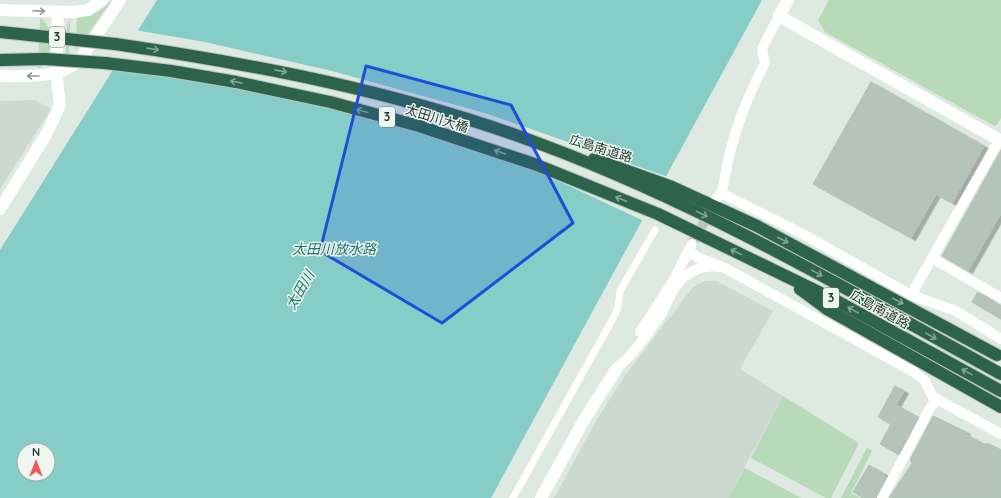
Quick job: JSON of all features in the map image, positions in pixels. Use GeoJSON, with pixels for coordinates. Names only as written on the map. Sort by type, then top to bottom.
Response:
{"type":"FeatureCollection","features":[{"type":"Feature","properties":{"kind":"highway","name":"太田川大橋"},"geometry":{"type":"LineString","coordinates":[[0,32],[115,44],[218,59],[342,85],[430,109],[543,145]]}},
{"type":"Feature","properties":{"kind":"highway","name":"太田川大橋"},"geometry":{"type":"LineString","coordinates":[[0,60],[45,60],[105,63],[171,71],[236,82],[330,102],[419,126],[537,165],[658,214]]}},
{"type":"Feature","properties":{"kind":"highway","name":"広島南道路"},"geometry":{"type":"LineString","coordinates":[[543,145],[609,163],[669,192],[1001,374]]}},
{"type":"Feature","properties":{"kind":"highway"},"geometry":{"type":"LineString","coordinates":[[669,192],[776,236],[999,355]]}},
{"type":"Feature","properties":{"kind":"highway","name":"広島南道路"},"geometry":{"type":"LineString","coordinates":[[658,214],[835,300],[1001,391]]}},
{"type":"Feature","properties":{"kind":"highway"},"geometry":{"type":"LineString","coordinates":[[780,274],[827,309],[1001,407]]}},
{"type":"Feature","properties":{"kind":"street"},"geometry":{"type":"LineString","coordinates":[[0,10],[74,12],[88,10],[102,0]]}},
{"type":"Feature","properties":{"kind":"street"},"geometry":{"type":"LineString","coordinates":[[0,76],[39,76],[75,65],[80,60],[120,0]]}},
{"type":"Feature","properties":{"kind":"street"},"geometry":{"type":"LineString","coordinates":[[788,0],[762,49],[765,64],[756,81],[732,142],[726,175],[719,196],[803,234],[911,296],[956,311],[1001,339]]}},
{"type":"Feature","properties":{"kind":"street"},"geometry":{"type":"LineString","coordinates":[[0,209],[47,133],[60,105],[56,72],[58,12]]}},
{"type":"Feature","properties":{"kind":"street"},"geometry":{"type":"LineString","coordinates":[[779,16],[1001,140],[994,149],[911,296]]}},
{"type":"Feature","properties":{"kind":"street"},"geometry":{"type":"LineString","coordinates":[[513,498],[618,308],[620,291],[655,230]]}},
{"type":"Feature","properties":{"kind":"street"},"geometry":{"type":"LineString","coordinates":[[541,498],[584,420],[617,368],[622,357],[669,287],[690,248],[697,257],[725,268],[914,372],[925,381],[929,391],[938,400],[1001,434]]}},
{"type":"Feature","properties":{"kind":"street"},"geometry":{"type":"LineString","coordinates":[[932,258],[1001,298]]}},
{"type":"Feature","properties":{"kind":"street"},"geometry":{"type":"LineString","coordinates":[[617,368],[626,361],[656,321],[680,280],[703,267],[714,266],[725,268]]}},
{"type":"Feature","properties":{"kind":"street"},"geometry":{"type":"LineString","coordinates":[[882,498],[930,408],[938,400]]}},
{"type":"Feature","properties":{"kind":"highlighted area"},"geometry":{"type":"Polygon","coordinates":[[[366,66],[511,105],[573,223],[442,323],[320,251],[366,66]]]}},
{"type":"Feature","properties":{"kind":"shaded area"},"geometry":{"type":"Polygon","coordinates":[[[35,100],[51,109],[0,189],[0,101],[35,100]]]}},
{"type":"Feature","properties":{"kind":"shaded area"},"geometry":{"type":"Polygon","coordinates":[[[705,281],[717,281],[773,311],[740,369],[783,396],[728,498],[554,498],[599,416],[626,374],[693,287],[705,281]]]}},
{"type":"Feature","properties":{"kind":"green space"},"geometry":{"type":"Polygon","coordinates":[[[829,0],[1001,0],[1001,118],[997,125],[994,126],[825,32],[818,20],[829,0]]]}},
{"type":"Feature","properties":{"kind":"green space"},"geometry":{"type":"Polygon","coordinates":[[[112,1],[75,51],[77,18],[96,13],[112,1]]]}},
{"type":"Feature","properties":{"kind":"green space"},"geometry":{"type":"Polygon","coordinates":[[[40,18],[48,27],[50,33],[50,47],[45,65],[38,68],[40,18]]]}},
{"type":"Feature","properties":{"kind":"green space"},"geometry":{"type":"Polygon","coordinates":[[[70,20],[69,57],[65,61],[67,26],[70,20]]]}},
{"type":"Feature","properties":{"kind":"green space"},"geometry":{"type":"Polygon","coordinates":[[[783,396],[859,443],[831,498],[826,498],[751,458],[783,396]]]}},
{"type":"Feature","properties":{"kind":"green space"},"geometry":{"type":"Polygon","coordinates":[[[867,448],[872,451],[851,493],[860,498],[841,498],[867,448]]]}},
{"type":"Feature","properties":{"kind":"green space"},"geometry":{"type":"Polygon","coordinates":[[[745,468],[801,498],[728,498],[745,468]]]}},
{"type":"Feature","properties":{"kind":"water","name":"太田川放水路"},"geometry":{"type":"Polygon","coordinates":[[[157,0],[762,0],[491,498],[0,498],[0,250],[157,0]]]}},
{"type":"Feature","properties":{"kind":"pier"},"geometry":{"type":"Polygon","coordinates":[[[135,30],[205,42],[332,71],[488,114],[668,177],[644,221],[533,169],[439,136],[284,97],[172,74],[112,67],[135,30]]]}},
{"type":"Feature","properties":{"kind":"building"},"geometry":{"type":"Polygon","coordinates":[[[871,82],[984,146],[952,203],[936,194],[911,238],[813,184],[871,82]]]}},
{"type":"Feature","properties":{"kind":"building"},"geometry":{"type":"Polygon","coordinates":[[[1001,150],[1001,213],[968,271],[942,256],[1001,150]]]}},
{"type":"Feature","properties":{"kind":"building"},"geometry":{"type":"Polygon","coordinates":[[[978,292],[1001,306],[1001,319],[972,302],[978,292]]]}},
{"type":"Feature","properties":{"kind":"building"},"geometry":{"type":"Polygon","coordinates":[[[895,386],[904,391],[896,405],[918,417],[898,454],[880,444],[891,424],[878,417],[895,386]]]}},
{"type":"Feature","properties":{"kind":"building"},"geometry":{"type":"Polygon","coordinates":[[[933,416],[966,432],[965,434],[986,445],[987,443],[1001,450],[1001,498],[889,498],[911,465],[912,462],[910,460],[933,416]]]}},
{"type":"Feature","properties":{"kind":"building"},"geometry":{"type":"Polygon","coordinates":[[[869,465],[884,474],[883,475],[886,477],[876,498],[864,498],[853,492],[869,465]]]}},
{"type":"Feature","properties":{"kind":"tunnel"},"geometry":{"type":"LineString","coordinates":[[692,244],[710,211]]}},
{"type":"Feature","properties":{"kind":"water label","name":"太田川"},"geometry":{"type":"Point","coordinates":[300,290]}}]}
